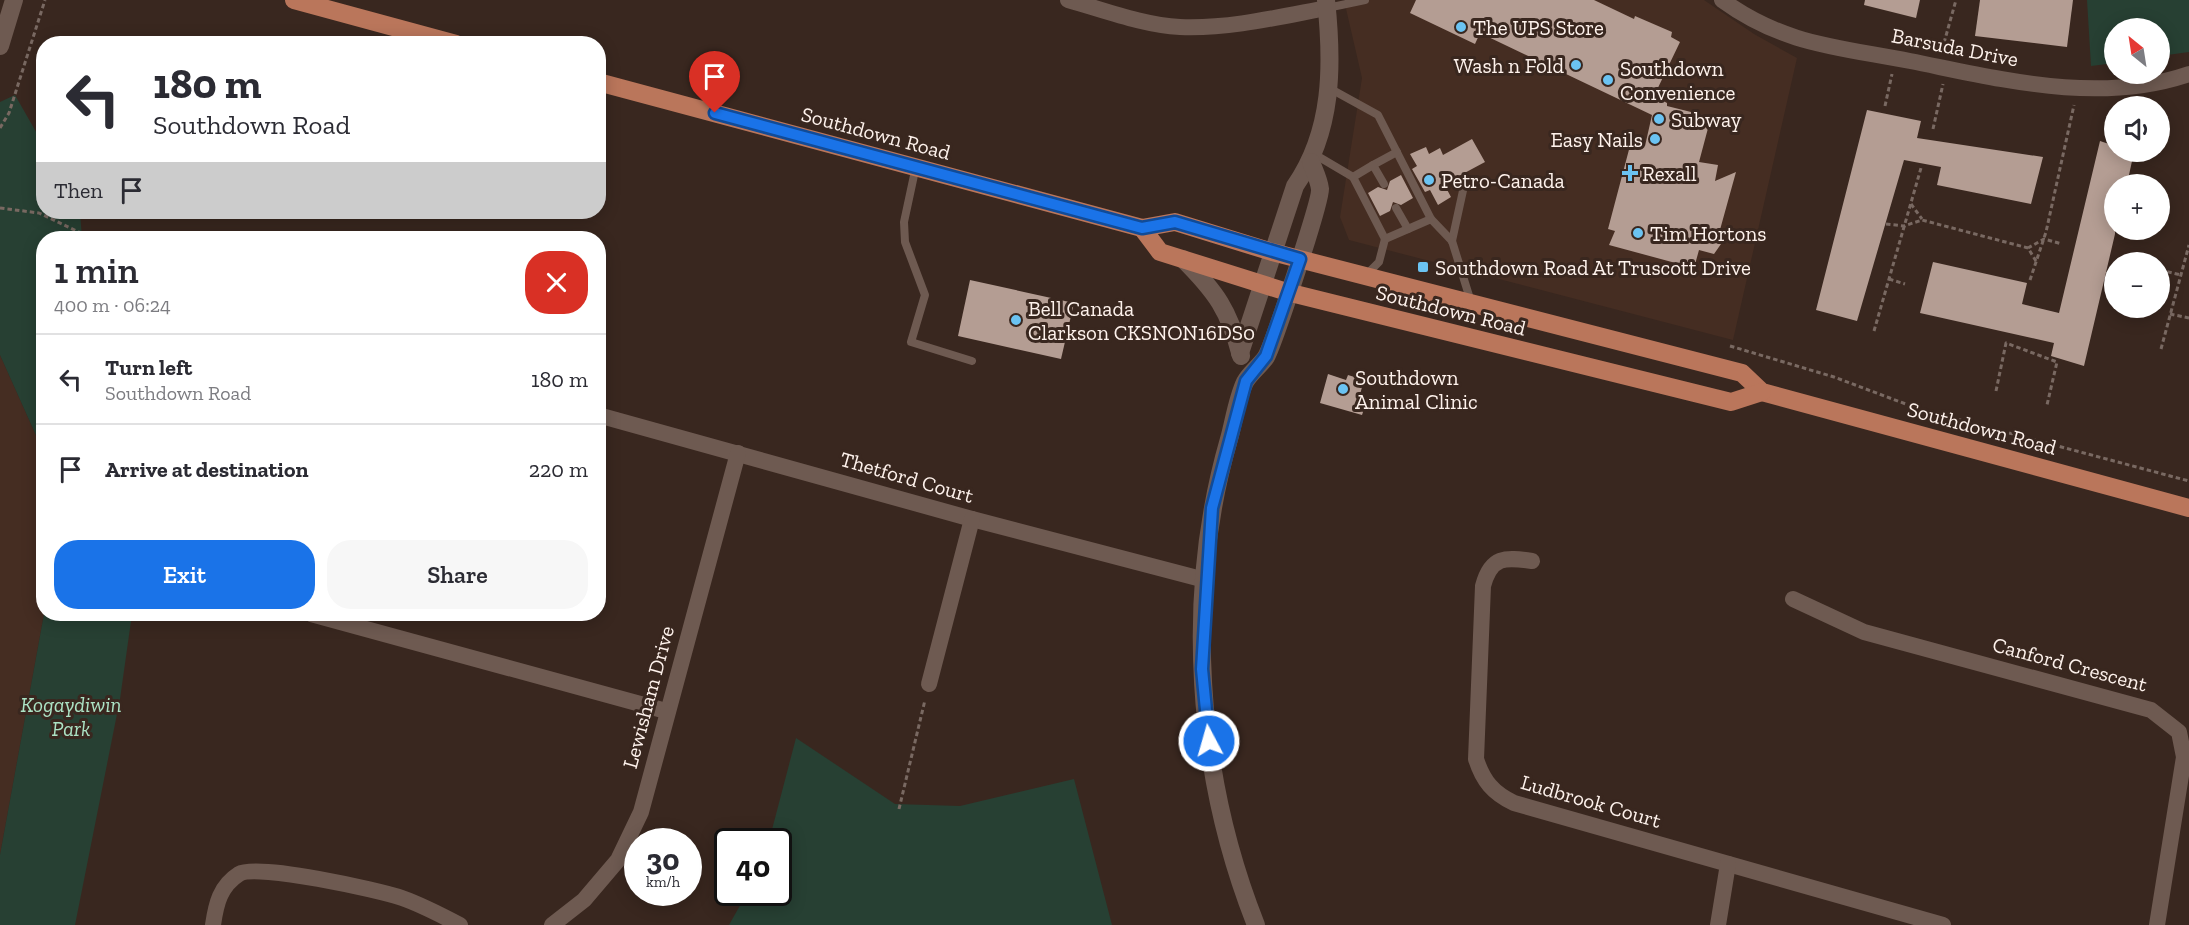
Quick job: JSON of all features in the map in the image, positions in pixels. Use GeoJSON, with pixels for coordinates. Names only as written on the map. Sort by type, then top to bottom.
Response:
{"type":"FeatureCollection","features":[{"type":"Feature","properties":{"kind":"main road"},"geometry":{"type":"LineString","coordinates":[[294,0],[427,36]]}},
{"type":"Feature","properties":{"kind":"main road","name":"Southdown Road"},"geometry":{"type":"LineString","coordinates":[[606,84],[1142,228],[1175,222],[1272,252],[1742,373],[1762,392],[2189,508]]}},
{"type":"Feature","properties":{"kind":"main road","name":"Southdown Road"},"geometry":{"type":"LineString","coordinates":[[1142,228],[1160,252],[1287,292],[1731,402],[1762,392]]}},
{"type":"Feature","properties":{"kind":"street"},"geometry":{"type":"LineString","coordinates":[[0,46],[14,0]]}},
{"type":"Feature","properties":{"kind":"street"},"geometry":{"type":"LineString","coordinates":[[1068,0],[1144,21],[1179,27],[1233,24],[1327,4],[1331,54],[1327,103],[1312,158],[1295,186],[1240,353]]}},
{"type":"Feature","properties":{"kind":"street","name":"Barsuda Drive"},"geometry":{"type":"LineString","coordinates":[[1722,0],[1743,16],[1797,39],[1831,48],[2021,83],[2078,89],[2132,86],[2189,74]]}},
{"type":"Feature","properties":{"kind":"street"},"geometry":{"type":"LineString","coordinates":[[1256,925],[1216,796],[1202,669],[1205,580],[1212,508],[1246,381],[1266,356],[1300,259],[1320,189],[1312,158]]}},
{"type":"Feature","properties":{"kind":"street"},"geometry":{"type":"LineString","coordinates":[[1183,259],[1208,285],[1229,314],[1246,381]]}},
{"type":"Feature","properties":{"kind":"street","name":"Thetford Court"},"geometry":{"type":"LineString","coordinates":[[606,417],[972,519],[1205,580]]}},
{"type":"Feature","properties":{"kind":"street","name":"Lewisham Drive"},"geometry":{"type":"LineString","coordinates":[[552,925],[584,900],[618,860],[641,812],[666,711],[738,453]]}},
{"type":"Feature","properties":{"kind":"street"},"geometry":{"type":"LineString","coordinates":[[929,684],[972,519]]}},
{"type":"Feature","properties":{"kind":"street","name":"Ludbrook Court"},"geometry":{"type":"LineString","coordinates":[[1532,561],[1509,558],[1496,562],[1487,573],[1483,586],[1476,759],[1482,777],[1497,795],[1514,803],[1943,925]]}},
{"type":"Feature","properties":{"kind":"street","name":"Canford Crescent"},"geometry":{"type":"LineString","coordinates":[[1793,599],[1864,632],[2151,710],[2179,732],[2184,757],[2157,925]]}},
{"type":"Feature","properties":{"kind":"street"},"geometry":{"type":"LineString","coordinates":[[337,621],[666,711]]}},
{"type":"Feature","properties":{"kind":"street"},"geometry":{"type":"LineString","coordinates":[[1718,925],[1728,864]]}},
{"type":"Feature","properties":{"kind":"street"},"geometry":{"type":"LineString","coordinates":[[213,925],[217,902],[224,888],[241,873],[262,870],[369,889],[402,898],[460,925]]}},
{"type":"Feature","properties":{"kind":"lane"},"geometry":{"type":"LineString","coordinates":[[1327,4],[1365,0]]}},
{"type":"Feature","properties":{"kind":"lane"},"geometry":{"type":"LineString","coordinates":[[1328,88],[1378,115],[1431,219],[1452,241],[1471,303]]}},
{"type":"Feature","properties":{"kind":"lane"},"geometry":{"type":"LineString","coordinates":[[1353,177],[1397,152]]}},
{"type":"Feature","properties":{"kind":"lane"},"geometry":{"type":"LineString","coordinates":[[1312,158],[1353,177],[1385,239],[1379,262],[1366,275]]}},
{"type":"Feature","properties":{"kind":"lane"},"geometry":{"type":"LineString","coordinates":[[1373,165],[1384,184]]}},
{"type":"Feature","properties":{"kind":"lane"},"geometry":{"type":"LineString","coordinates":[[916,166],[904,222],[904,242],[925,295],[911,342],[972,362]]}},
{"type":"Feature","properties":{"kind":"lane"},"geometry":{"type":"LineString","coordinates":[[1452,241],[1464,186]]}},
{"type":"Feature","properties":{"kind":"lane"},"geometry":{"type":"LineString","coordinates":[[1396,207],[1408,229]]}},
{"type":"Feature","properties":{"kind":"lane"},"geometry":{"type":"LineString","coordinates":[[1385,239],[1431,219]]}},
{"type":"Feature","properties":{"kind":"path"},"geometry":{"type":"LineString","coordinates":[[0,128],[9,113],[45,0]]}},
{"type":"Feature","properties":{"kind":"path"},"geometry":{"type":"LineString","coordinates":[[1933,129],[1942,67],[1956,0]]}},
{"type":"Feature","properties":{"kind":"path"},"geometry":{"type":"LineString","coordinates":[[1885,106],[1895,58]]}},
{"type":"Feature","properties":{"kind":"path"},"geometry":{"type":"LineString","coordinates":[[2030,280],[2044,239],[2078,89]]}},
{"type":"Feature","properties":{"kind":"path"},"geometry":{"type":"LineString","coordinates":[[1874,331],[1921,168]]}},
{"type":"Feature","properties":{"kind":"path"},"geometry":{"type":"LineString","coordinates":[[1911,204],[1922,219]]}},
{"type":"Feature","properties":{"kind":"path"},"geometry":{"type":"LineString","coordinates":[[0,208],[36,213]]}},
{"type":"Feature","properties":{"kind":"path"},"geometry":{"type":"LineString","coordinates":[[51,219],[76,231]]}},
{"type":"Feature","properties":{"kind":"path"},"geometry":{"type":"LineString","coordinates":[[1886,224],[1904,226],[1922,219],[2028,248],[2036,261]]}},
{"type":"Feature","properties":{"kind":"path"},"geometry":{"type":"LineString","coordinates":[[2028,248],[2044,239],[2062,244]]}},
{"type":"Feature","properties":{"kind":"path"},"geometry":{"type":"LineString","coordinates":[[2189,245],[2170,314],[2189,318]]}},
{"type":"Feature","properties":{"kind":"path"},"geometry":{"type":"LineString","coordinates":[[2170,272],[2181,275]]}},
{"type":"Feature","properties":{"kind":"path"},"geometry":{"type":"LineString","coordinates":[[1889,279],[1905,284]]}},
{"type":"Feature","properties":{"kind":"path"},"geometry":{"type":"LineString","coordinates":[[2161,349],[2169,318]]}},
{"type":"Feature","properties":{"kind":"path"},"geometry":{"type":"LineString","coordinates":[[1995,391],[2006,343],[2057,362],[2047,405]]}},
{"type":"Feature","properties":{"kind":"path"},"geometry":{"type":"LineString","coordinates":[[1730,346],[1834,377],[1919,409],[2189,481]]}},
{"type":"Feature","properties":{"kind":"path"},"geometry":{"type":"LineString","coordinates":[[899,809],[929,684]]}},
{"type":"Feature","properties":{"kind":"shaded area"},"geometry":{"type":"Polygon","coordinates":[[[1344,0],[1704,0],[1754,34],[1797,58],[1733,340],[1349,240],[1340,217],[1362,78],[1344,0]]]}},
{"type":"Feature","properties":{"kind":"shaded area"},"geometry":{"type":"Polygon","coordinates":[[[0,355],[36,435],[36,621],[43,621],[0,855],[0,355]]]}},
{"type":"Feature","properties":{"kind":"green space"},"geometry":{"type":"Polygon","coordinates":[[[2087,0],[2189,0],[2189,52],[2170,55],[2170,18],[2104,18],[2104,64],[2091,66],[2087,0]]]}},
{"type":"Feature","properties":{"kind":"green space"},"geometry":{"type":"Polygon","coordinates":[[[15,95],[36,132],[36,219],[81,219],[81,231],[36,231],[36,435],[0,355],[0,102],[15,95]]]}},
{"type":"Feature","properties":{"kind":"green space","name":"Kogaydiwin Park"},"geometry":{"type":"Polygon","coordinates":[[[43,621],[131,621],[120,699],[75,925],[0,925],[0,855],[43,621]]]}},
{"type":"Feature","properties":{"kind":"green space"},"geometry":{"type":"Polygon","coordinates":[[[796,738],[895,804],[960,806],[1074,779],[1112,925],[729,925],[740,906],[792,906],[792,828],[772,828],[796,738]]]}},
{"type":"Feature","properties":{"kind":"building"},"geometry":{"type":"Polygon","coordinates":[[[1416,0],[1594,0],[1634,19],[1635,16],[1672,32],[1671,37],[1680,42],[1654,96],[1667,103],[1667,106],[1711,117],[1699,162],[1718,165],[1715,181],[1736,172],[1718,237],[1721,244],[1714,254],[1699,250],[1694,268],[1609,245],[1615,231],[1608,229],[1631,142],[1645,146],[1652,115],[1480,33],[1475,44],[1410,13],[1416,0]]]}},
{"type":"Feature","properties":{"kind":"building"},"geometry":{"type":"Polygon","coordinates":[[[1865,0],[1920,0],[1916,18],[1864,5],[1865,0]]]}},
{"type":"Feature","properties":{"kind":"building"},"geometry":{"type":"Polygon","coordinates":[[[1980,0],[2073,0],[2067,47],[1975,36],[1980,0]]]}},
{"type":"Feature","properties":{"kind":"building"},"geometry":{"type":"Polygon","coordinates":[[[1867,110],[1921,121],[1917,138],[2043,157],[2031,204],[1937,185],[1941,167],[1904,160],[1857,321],[1816,310],[1867,110]]]}},
{"type":"Feature","properties":{"kind":"building"},"geometry":{"type":"Polygon","coordinates":[[[1472,139],[1485,162],[1444,184],[1451,197],[1438,205],[1430,190],[1425,192],[1412,169],[1417,166],[1410,154],[1426,147],[1429,154],[1440,148],[1443,155],[1472,139]]]}},
{"type":"Feature","properties":{"kind":"building"},"geometry":{"type":"Polygon","coordinates":[[[2100,141],[2104,142],[2104,162],[2132,162],[2129,174],[2104,174],[2104,240],[2114,240],[2111,252],[2104,252],[2104,281],[2084,366],[2051,356],[2054,343],[1920,313],[1933,262],[2027,283],[2022,304],[2059,313],[2100,141]]]}},
{"type":"Feature","properties":{"kind":"building"},"geometry":{"type":"Polygon","coordinates":[[[1401,175],[1413,198],[1401,205],[1393,202],[1390,211],[1380,216],[1368,193],[1378,187],[1387,190],[1390,181],[1401,175]]]}},
{"type":"Feature","properties":{"kind":"building","name":"Bell Canada Clarkson CKSNON16DS0"},"geometry":{"type":"Polygon","coordinates":[[[970,280],[1074,303],[1061,359],[958,336],[970,280]]]}},
{"type":"Feature","properties":{"kind":"building","name":"Southdown Animal Clinic"},"geometry":{"type":"Polygon","coordinates":[[[1328,374],[1346,380],[1348,375],[1364,380],[1359,398],[1367,400],[1362,415],[1320,403],[1328,374]]]}},
{"type":"Feature","properties":{"kind":"place","name":"The UPS Store"},"geometry":{"type":"Point","coordinates":[1461,27]}},
{"type":"Feature","properties":{"kind":"place","name":"Wash n Fold"},"geometry":{"type":"Point","coordinates":[1576,65]}},
{"type":"Feature","properties":{"kind":"place","name":"Southdown Convenience"},"geometry":{"type":"Point","coordinates":[1608,80]}},
{"type":"Feature","properties":{"kind":"place","name":"Subway"},"geometry":{"type":"Point","coordinates":[1659,119]}},
{"type":"Feature","properties":{"kind":"place","name":"Easy Nails"},"geometry":{"type":"Point","coordinates":[1655,139]}},
{"type":"Feature","properties":{"kind":"place","name":"Rexall"},"geometry":{"type":"Point","coordinates":[1630,173]}},
{"type":"Feature","properties":{"kind":"place","name":"Petro-Canada"},"geometry":{"type":"Point","coordinates":[1429,180]}},
{"type":"Feature","properties":{"kind":"place","name":"Tim Hortons"},"geometry":{"type":"Point","coordinates":[1638,233]}},
{"type":"Feature","properties":{"kind":"place","name":"Southdown Road At Truscott Drive"},"geometry":{"type":"Point","coordinates":[1423,267]}},
{"type":"Feature","properties":{"kind":"place","name":"Bell Canada Clarkson CKSNON16DS0"},"geometry":{"type":"Point","coordinates":[1016,320]}},
{"type":"Feature","properties":{"kind":"place","name":"Southdown Animal Clinic"},"geometry":{"type":"Point","coordinates":[1343,389]}},
{"type":"Feature","properties":{"kind":"route"},"geometry":{"type":"LineString","coordinates":[[715,113],[1142,228],[1175,222],[1300,259],[1266,356],[1246,381],[1220,471],[1212,508],[1205,580],[1202,669],[1209,741]]}}]}
